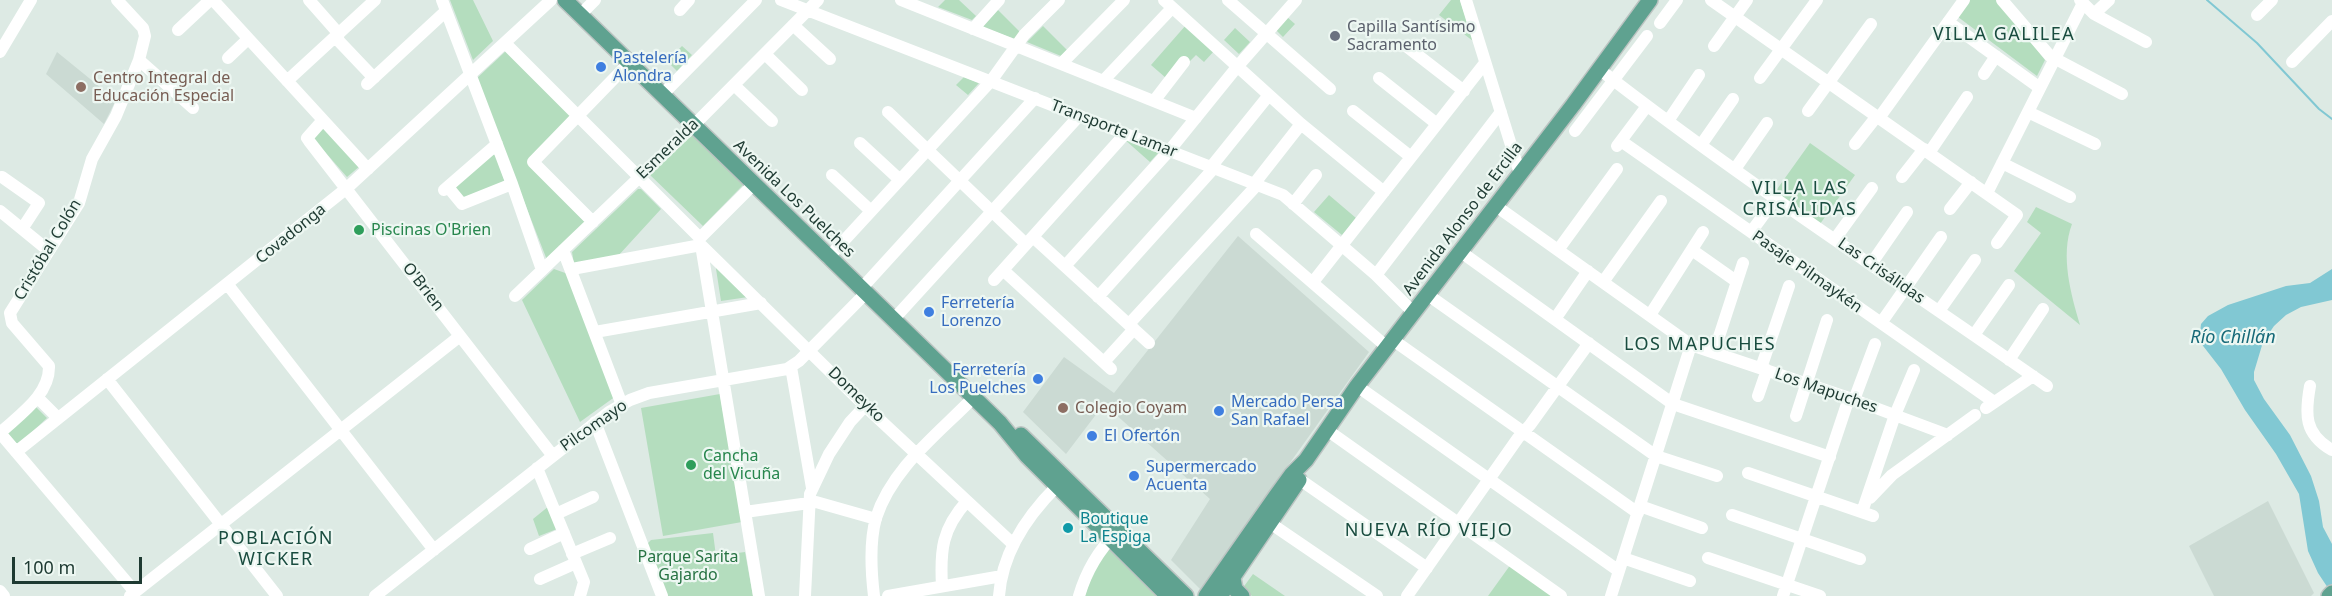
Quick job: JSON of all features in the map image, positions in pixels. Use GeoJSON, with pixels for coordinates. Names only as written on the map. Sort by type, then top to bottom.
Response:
{"type":"FeatureCollection","features":[{"type":"Feature","properties":{"kind":"main road","name":"Avenida Los Puelches"},"geometry":{"type":"LineString","coordinates":[[565,0],[1000,423],[1013,441],[1057,486],[1186,596]]}},
{"type":"Feature","properties":{"kind":"main road","name":"Avenida Alonso de Ercilla"},"geometry":{"type":"LineString","coordinates":[[1206,596],[1357,386],[1496,206],[1650,0]]}},
{"type":"Feature","properties":{"kind":"main road","name":"Avenida Los Puelches"},"geometry":{"type":"LineString","coordinates":[[1000,423],[1017,432],[1114,534],[1168,596]]}},
{"type":"Feature","properties":{"kind":"main road","name":"Avenida Alonso de Ercilla"},"geometry":{"type":"LineString","coordinates":[[1220,596],[1299,479],[1306,460]]}},
{"type":"Feature","properties":{"kind":"main road"},"geometry":{"type":"LineString","coordinates":[[1233,578],[1235,589],[1242,596]]}},
{"type":"Feature","properties":{"kind":"street"},"geometry":{"type":"LineString","coordinates":[[0,52],[31,0]]}},
{"type":"Feature","properties":{"kind":"street","name":"Cristóbal Colón"},"geometry":{"type":"LineString","coordinates":[[0,433],[38,398],[50,375],[50,366],[12,322],[10,313],[79,203],[92,159],[116,116],[139,60],[145,36],[144,28],[117,0]]}},
{"type":"Feature","properties":{"kind":"street"},"geometry":{"type":"LineString","coordinates":[[178,30],[211,0],[368,169]]}},
{"type":"Feature","properties":{"kind":"street"},"geometry":{"type":"LineString","coordinates":[[309,0],[370,81],[444,5],[542,270]]}},
{"type":"Feature","properties":{"kind":"street"},"geometry":{"type":"LineString","coordinates":[[287,81],[375,0]]}},
{"type":"Feature","properties":{"kind":"street","name":"Covadonga"},"geometry":{"type":"LineString","coordinates":[[16,452],[347,188],[551,0]]}},
{"type":"Feature","properties":{"kind":"street"},"geometry":{"type":"LineString","coordinates":[[580,15],[595,0]]}},
{"type":"Feature","properties":{"kind":"street"},"geometry":{"type":"LineString","coordinates":[[680,10],[689,0]]}},
{"type":"Feature","properties":{"kind":"street"},"geometry":{"type":"LineString","coordinates":[[662,95],[756,0]]}},
{"type":"Feature","properties":{"kind":"street","name":"Transporte Lamar"},"geometry":{"type":"LineString","coordinates":[[781,0],[1283,195],[1376,275],[1414,313]]}},
{"type":"Feature","properties":{"kind":"street","name":"Esmeralda"},"geometry":{"type":"LineString","coordinates":[[515,296],[693,126],[818,0]]}},
{"type":"Feature","properties":{"kind":"street"},"geometry":{"type":"LineString","coordinates":[[902,0],[1196,118]]}},
{"type":"Feature","properties":{"kind":"street"},"geometry":{"type":"LineString","coordinates":[[928,11],[938,0]]}},
{"type":"Feature","properties":{"kind":"street"},"geometry":{"type":"LineString","coordinates":[[973,29],[999,0]]}},
{"type":"Feature","properties":{"kind":"street"},"geometry":{"type":"LineString","coordinates":[[828,258],[991,81],[1024,35],[1059,0]]}},
{"type":"Feature","properties":{"kind":"street"},"geometry":{"type":"LineString","coordinates":[[1061,64],[1124,0]]}},
{"type":"Feature","properties":{"kind":"street"},"geometry":{"type":"LineString","coordinates":[[1228,0],[1330,89]]}},
{"type":"Feature","properties":{"kind":"street"},"geometry":{"type":"LineString","coordinates":[[1065,266],[1169,151],[1296,0]]}},
{"type":"Feature","properties":{"kind":"street"},"geometry":{"type":"LineString","coordinates":[[1466,0],[1520,174]]}},
{"type":"Feature","properties":{"kind":"street"},"geometry":{"type":"LineString","coordinates":[[1660,23],[1677,0]]}},
{"type":"Feature","properties":{"kind":"street"},"geometry":{"type":"LineString","coordinates":[[1711,0],[2017,214],[1997,243]]}},
{"type":"Feature","properties":{"kind":"street"},"geometry":{"type":"LineString","coordinates":[[1714,46],[1747,0]]}},
{"type":"Feature","properties":{"kind":"street"},"geometry":{"type":"LineString","coordinates":[[1760,78],[1818,0]]}},
{"type":"Feature","properties":{"kind":"street"},"geometry":{"type":"LineString","coordinates":[[1855,144],[1878,117],[1964,0]]}},
{"type":"Feature","properties":{"kind":"street"},"geometry":{"type":"LineString","coordinates":[[2002,0],[2054,60],[2122,94]]}},
{"type":"Feature","properties":{"kind":"street"},"geometry":{"type":"LineString","coordinates":[[2094,14],[2109,0]]}},
{"type":"Feature","properties":{"kind":"street"},"geometry":{"type":"LineString","coordinates":[[2257,15],[2272,0]]}},
{"type":"Feature","properties":{"kind":"street"},"geometry":{"type":"LineString","coordinates":[[1987,193],[2081,2],[2094,14],[2146,42]]}},
{"type":"Feature","properties":{"kind":"street"},"geometry":{"type":"LineString","coordinates":[[1103,81],[1168,4],[1301,124],[1384,192]]}},
{"type":"Feature","properties":{"kind":"street"},"geometry":{"type":"LineString","coordinates":[[2292,62],[2332,21]]}},
{"type":"Feature","properties":{"kind":"street"},"geometry":{"type":"LineString","coordinates":[[1948,22],[2040,88]]}},
{"type":"Feature","properties":{"kind":"street"},"geometry":{"type":"LineString","coordinates":[[1808,111],[1871,24]]}},
{"type":"Feature","properties":{"kind":"street"},"geometry":{"type":"LineString","coordinates":[[793,25],[830,59]]}},
{"type":"Feature","properties":{"kind":"street"},"geometry":{"type":"LineString","coordinates":[[1575,131],[1647,36]]}},
{"type":"Feature","properties":{"kind":"street"},"geometry":{"type":"LineString","coordinates":[[228,58],[248,39]]}},
{"type":"Feature","properties":{"kind":"street","name":"Domeyko"},"geometry":{"type":"LineString","coordinates":[[505,44],[865,406],[1013,544]]}},
{"type":"Feature","properties":{"kind":"street"},"geometry":{"type":"LineString","coordinates":[[1406,46],[1464,91]]}},
{"type":"Feature","properties":{"kind":"street"},"geometry":{"type":"LineString","coordinates":[[765,54],[802,90]]}},
{"type":"Feature","properties":{"kind":"street"},"geometry":{"type":"LineString","coordinates":[[1984,74],[1996,56]]}},
{"type":"Feature","properties":{"kind":"street"},"geometry":{"type":"LineString","coordinates":[[139,60],[193,108]]}},
{"type":"Feature","properties":{"kind":"street"},"geometry":{"type":"LineString","coordinates":[[1154,101],[1184,62]]}},
{"type":"Feature","properties":{"kind":"street"},"geometry":{"type":"LineString","coordinates":[[593,222],[533,162],[629,63]]}},
{"type":"Feature","properties":{"kind":"street"},"geometry":{"type":"LineString","coordinates":[[1313,282],[1485,63]]}},
{"type":"Feature","properties":{"kind":"street","name":"Las Crisálidas"},"geometry":{"type":"LineString","coordinates":[[1599,69],[1701,145],[2047,386]]}},
{"type":"Feature","properties":{"kind":"street"},"geometry":{"type":"LineString","coordinates":[[1668,121],[1699,75]]}},
{"type":"Feature","properties":{"kind":"street"},"geometry":{"type":"LineString","coordinates":[[1379,78],[1437,124]]}},
{"type":"Feature","properties":{"kind":"street"},"geometry":{"type":"LineString","coordinates":[[734,85],[772,121]]}},
{"type":"Feature","properties":{"kind":"street"},"geometry":{"type":"LineString","coordinates":[[1098,297],[1213,168],[1269,95]]}},
{"type":"Feature","properties":{"kind":"street"},"geometry":{"type":"LineString","coordinates":[[1902,177],[1926,151],[1967,97]]}},
{"type":"Feature","properties":{"kind":"street","name":"Pilcomayo"},"geometry":{"type":"LineString","coordinates":[[375,596],[595,422],[622,405],[649,393],[791,367],[810,350],[1035,98]]}},
{"type":"Feature","properties":{"kind":"street"},"geometry":{"type":"LineString","coordinates":[[1701,145],[1733,99]]}},
{"type":"Feature","properties":{"kind":"street","name":"Pasaje Pilmaykén"},"geometry":{"type":"LineString","coordinates":[[1647,106],[1619,143],[1881,323],[1985,408]]}},
{"type":"Feature","properties":{"kind":"street"},"geometry":{"type":"LineString","coordinates":[[1353,111],[1412,157]]}},
{"type":"Feature","properties":{"kind":"street"},"geometry":{"type":"LineString","coordinates":[[888,112],[992,212],[1065,266],[1149,343]]}},
{"type":"Feature","properties":{"kind":"street"},"geometry":{"type":"LineString","coordinates":[[1376,275],[1501,112]]}},
{"type":"Feature","properties":{"kind":"street"},"geometry":{"type":"LineString","coordinates":[[2028,112],[2095,144]]}},
{"type":"Feature","properties":{"kind":"street"},"geometry":{"type":"LineString","coordinates":[[893,320],[1079,116]]}},
{"type":"Feature","properties":{"kind":"street","name":"O'Brien"},"geometry":{"type":"LineString","coordinates":[[323,120],[307,138],[552,456]]}},
{"type":"Feature","properties":{"kind":"street"},"geometry":{"type":"LineString","coordinates":[[1736,169],[1767,123]]}},
{"type":"Feature","properties":{"kind":"street"},"geometry":{"type":"LineString","coordinates":[[1125,134],[998,275],[1108,366],[1131,327],[1255,184],[1301,124]]}},
{"type":"Feature","properties":{"kind":"street"},"geometry":{"type":"LineString","coordinates":[[860,143],[900,180]]}},
{"type":"Feature","properties":{"kind":"street"},"geometry":{"type":"LineString","coordinates":[[496,144],[446,189],[462,204],[512,184]]}},
{"type":"Feature","properties":{"kind":"street"},"geometry":{"type":"LineString","coordinates":[[2002,163],[2070,196]]}},
{"type":"Feature","properties":{"kind":"street"},"geometry":{"type":"LineString","coordinates":[[1558,250],[1617,169]]}},
{"type":"Feature","properties":{"kind":"street"},"geometry":{"type":"LineString","coordinates":[[1293,204],[1316,174]]}},
{"type":"Feature","properties":{"kind":"street"},"geometry":{"type":"LineString","coordinates":[[832,175],[871,211]]}},
{"type":"Feature","properties":{"kind":"street"},"geometry":{"type":"LineString","coordinates":[[2,177],[39,203],[22,229]]}},
{"type":"Feature","properties":{"kind":"street"},"geometry":{"type":"LineString","coordinates":[[1950,209],[1971,182]]}},
{"type":"Feature","properties":{"kind":"street"},"geometry":{"type":"LineString","coordinates":[[572,269],[700,241],[753,184]]}},
{"type":"Feature","properties":{"kind":"street"},"geometry":{"type":"LineString","coordinates":[[1835,239],[1872,188]]}},
{"type":"Feature","properties":{"kind":"street"},"geometry":{"type":"LineString","coordinates":[[1751,232],[1776,198]]}},
{"type":"Feature","properties":{"kind":"street"},"geometry":{"type":"LineString","coordinates":[[1603,282],[1661,201]]}},
{"type":"Feature","properties":{"kind":"street","name":"Los Mapuches"},"geometry":{"type":"LineString","coordinates":[[1496,206],[1691,345],[1852,399],[1948,435]]}},
{"type":"Feature","properties":{"kind":"street"},"geometry":{"type":"LineString","coordinates":[[0,211],[49,251]]}},
{"type":"Feature","properties":{"kind":"street"},"geometry":{"type":"LineString","coordinates":[[1871,264],[1907,212]]}},
{"type":"Feature","properties":{"kind":"street"},"geometry":{"type":"LineString","coordinates":[[1650,315],[1703,232]]}},
{"type":"Feature","properties":{"kind":"street"},"geometry":{"type":"LineString","coordinates":[[1256,234],[1390,344],[1639,510],[1702,528]]}},
{"type":"Feature","properties":{"kind":"street"},"geometry":{"type":"LineString","coordinates":[[1881,323],[1941,237]]}},
{"type":"Feature","properties":{"kind":"street"},"geometry":{"type":"LineString","coordinates":[[700,241],[759,596]]}},
{"type":"Feature","properties":{"kind":"street"},"geometry":{"type":"LineString","coordinates":[[563,250],[622,405]]}},
{"type":"Feature","properties":{"kind":"street"},"geometry":{"type":"LineString","coordinates":[[1692,250],[1736,281]]}},
{"type":"Feature","properties":{"kind":"street"},"geometry":{"type":"LineString","coordinates":[[1461,252],[1673,404],[1830,456]]}},
{"type":"Feature","properties":{"kind":"street"},"geometry":{"type":"LineString","coordinates":[[1939,311],[1975,260]]}},
{"type":"Feature","properties":{"kind":"street"},"geometry":{"type":"LineString","coordinates":[[1714,352],[1743,263]]}},
{"type":"Feature","properties":{"kind":"street"},"geometry":{"type":"LineString","coordinates":[[1555,319],[1588,271]]}},
{"type":"Feature","properties":{"kind":"street"},"geometry":{"type":"LineString","coordinates":[[228,285],[434,550]]}},
{"type":"Feature","properties":{"kind":"street"},"geometry":{"type":"LineString","coordinates":[[1974,335],[2009,285]]}},
{"type":"Feature","properties":{"kind":"street"},"geometry":{"type":"LineString","coordinates":[[1758,396],[1789,286]]}},
{"type":"Feature","properties":{"kind":"street"},"geometry":{"type":"LineString","coordinates":[[1428,295],[1656,456],[1717,476]]}},
{"type":"Feature","properties":{"kind":"street"},"geometry":{"type":"LineString","coordinates":[[595,332],[761,303]]}},
{"type":"Feature","properties":{"kind":"street"},"geometry":{"type":"LineString","coordinates":[[2009,360],[2043,309]]}},
{"type":"Feature","properties":{"kind":"street"},"geometry":{"type":"LineString","coordinates":[[0,313],[12,322]]}},
{"type":"Feature","properties":{"kind":"street"},"geometry":{"type":"LineString","coordinates":[[1796,416],[1827,320]]}},
{"type":"Feature","properties":{"kind":"street"},"geometry":{"type":"LineString","coordinates":[[0,433],[132,594],[460,336]]}},
{"type":"Feature","properties":{"kind":"street"},"geometry":{"type":"LineString","coordinates":[[1407,596],[1589,343]]}},
{"type":"Feature","properties":{"kind":"street"},"geometry":{"type":"LineString","coordinates":[[1785,590],[1830,456],[1875,344]]}},
{"type":"Feature","properties":{"kind":"street"},"geometry":{"type":"LineString","coordinates":[[1611,596],[1691,345]]}},
{"type":"Feature","properties":{"kind":"street"},"geometry":{"type":"LineString","coordinates":[[791,367],[812,488]]}},
{"type":"Feature","properties":{"kind":"street"},"geometry":{"type":"LineString","coordinates":[[1867,510],[1895,415],[1914,370]]}},
{"type":"Feature","properties":{"kind":"street"},"geometry":{"type":"LineString","coordinates":[[1867,510],[1892,476],[2033,376]]}},
{"type":"Feature","properties":{"kind":"street"},"geometry":{"type":"LineString","coordinates":[[107,379],[277,596]]}},
{"type":"Feature","properties":{"kind":"street"},"geometry":{"type":"LineString","coordinates":[[1357,386],[1619,571]]}},
{"type":"Feature","properties":{"kind":"street"},"geometry":{"type":"LineString","coordinates":[[2310,386],[2305,412],[2310,429],[2320,443],[2332,450]]}},
{"type":"Feature","properties":{"kind":"street"},"geometry":{"type":"LineString","coordinates":[[38,398],[58,418]]}},
{"type":"Feature","properties":{"kind":"street"},"geometry":{"type":"LineString","coordinates":[[874,596],[871,564],[876,519],[892,485],[917,454],[973,398]]}},
{"type":"Feature","properties":{"kind":"street"},"geometry":{"type":"LineString","coordinates":[[805,596],[808,503],[812,488],[829,454],[850,422],[865,406]]}},
{"type":"Feature","properties":{"kind":"street"},"geometry":{"type":"LineString","coordinates":[[595,422],[662,596]]}},
{"type":"Feature","properties":{"kind":"street"},"geometry":{"type":"LineString","coordinates":[[1327,430],[1561,596]]}},
{"type":"Feature","properties":{"kind":"street"},"geometry":{"type":"LineString","coordinates":[[537,468],[584,582],[580,596]]}},
{"type":"Feature","properties":{"kind":"street"},"geometry":{"type":"LineString","coordinates":[[1748,473],[1867,510]]}},
{"type":"Feature","properties":{"kind":"street"},"geometry":{"type":"LineString","coordinates":[[1299,479],[1427,568]]}},
{"type":"Feature","properties":{"kind":"street"},"geometry":{"type":"LineString","coordinates":[[999,596],[1002,576],[1013,544],[1033,512],[1057,486]]}},
{"type":"Feature","properties":{"kind":"street"},"geometry":{"type":"LineString","coordinates":[[556,514],[593,497]]}},
{"type":"Feature","properties":{"kind":"street"},"geometry":{"type":"LineString","coordinates":[[942,586],[940,555],[946,530],[967,501]]}},
{"type":"Feature","properties":{"kind":"street"},"geometry":{"type":"LineString","coordinates":[[745,512],[816,502],[876,519]]}},
{"type":"Feature","properties":{"kind":"street"},"geometry":{"type":"LineString","coordinates":[[1732,515],[1860,559]]}},
{"type":"Feature","properties":{"kind":"street"},"geometry":{"type":"LineString","coordinates":[[1270,523],[1377,596]]}},
{"type":"Feature","properties":{"kind":"street"},"geometry":{"type":"LineString","coordinates":[[530,549],[564,533]]}},
{"type":"Feature","properties":{"kind":"street"},"geometry":{"type":"LineString","coordinates":[[1079,596],[1092,564],[1114,534]]}},
{"type":"Feature","properties":{"kind":"street"},"geometry":{"type":"LineString","coordinates":[[540,579],[610,538]]}},
{"type":"Feature","properties":{"kind":"street"},"geometry":{"type":"LineString","coordinates":[[1623,558],[1690,581]]}},
{"type":"Feature","properties":{"kind":"street"},"geometry":{"type":"LineString","coordinates":[[1708,558],[1785,590],[1820,596]]}},
{"type":"Feature","properties":{"kind":"street"},"geometry":{"type":"LineString","coordinates":[[888,596],[1002,576]]}},
{"type":"Feature","properties":{"kind":"street"},"geometry":{"type":"LineString","coordinates":[[0,591],[4,596]]}},
{"type":"Feature","properties":{"kind":"shaded area","name":"Centro Integral de Educación Especial"},"geometry":{"type":"Polygon","coordinates":[[[57,52],[116,100],[104,124],[46,74],[57,52]]]}},
{"type":"Feature","properties":{"kind":"shaded area","name":"Mercado Persa San Rafael"},"geometry":{"type":"Polygon","coordinates":[[[1238,236],[1369,352],[1200,589],[1171,560],[1210,499],[1104,404],[1066,454],[1023,412],[1064,357],[1114,393],[1238,236]]]}},
{"type":"Feature","properties":{"kind":"shaded area"},"geometry":{"type":"Polygon","coordinates":[[[2268,501],[2314,593],[2311,596],[2214,596],[2189,546],[2268,501]]]}},
{"type":"Feature","properties":{"kind":"green space"},"geometry":{"type":"Polygon","coordinates":[[[450,0],[473,0],[493,41],[473,60],[450,0]]]}},
{"type":"Feature","properties":{"kind":"green space"},"geometry":{"type":"Polygon","coordinates":[[[945,0],[959,0],[976,16],[972,20],[938,7],[945,0]]]}},
{"type":"Feature","properties":{"kind":"green space"},"geometry":{"type":"Polygon","coordinates":[[[1451,0],[1460,0],[1473,41],[1439,15],[1451,0]]]}},
{"type":"Feature","properties":{"kind":"green space","name":"VILLA GALILEA"},"geometry":{"type":"Polygon","coordinates":[[[1970,0],[1997,0],[2045,60],[2037,76],[1958,17],[1970,0]]]}},
{"type":"Feature","properties":{"kind":"green space"},"geometry":{"type":"Polygon","coordinates":[[[994,6],[1023,35],[1018,40],[976,25],[994,6]]]}},
{"type":"Feature","properties":{"kind":"green space"},"geometry":{"type":"Polygon","coordinates":[[[1287,17],[1295,24],[1283,37],[1276,30],[1287,17]]]}},
{"type":"Feature","properties":{"kind":"green space"},"geometry":{"type":"Polygon","coordinates":[[[1186,25],[1215,50],[1204,62],[1196,55],[1166,78],[1151,65],[1186,25]]]}},
{"type":"Feature","properties":{"kind":"green space"},"geometry":{"type":"Polygon","coordinates":[[[1043,26],[1067,50],[1061,56],[1027,42],[1043,26]]]}},
{"type":"Feature","properties":{"kind":"green space"},"geometry":{"type":"Polygon","coordinates":[[[1235,28],[1250,42],[1239,54],[1224,40],[1235,28]]]}},
{"type":"Feature","properties":{"kind":"green space"},"geometry":{"type":"Polygon","coordinates":[[[682,46],[692,55],[677,71],[667,61],[682,46]]]}},
{"type":"Feature","properties":{"kind":"green space"},"geometry":{"type":"Polygon","coordinates":[[[507,50],[573,116],[528,163],[586,223],[547,260],[476,79],[507,50]]]}},
{"type":"Feature","properties":{"kind":"green space"},"geometry":{"type":"Polygon","coordinates":[[[964,77],[979,83],[968,95],[956,85],[964,77]]]}},
{"type":"Feature","properties":{"kind":"green space"},"geometry":{"type":"Polygon","coordinates":[[[324,125],[360,166],[347,177],[311,136],[324,125]]]}},
{"type":"Feature","properties":{"kind":"green space"},"geometry":{"type":"Polygon","coordinates":[[[692,130],[745,183],[703,226],[649,174],[692,130]]]}},
{"type":"Feature","properties":{"kind":"green space"},"geometry":{"type":"Polygon","coordinates":[[[1124,139],[1160,151],[1150,162],[1124,139]]]}},
{"type":"Feature","properties":{"kind":"green space","name":"VILLA LAS CRISÁLIDAS"},"geometry":{"type":"Polygon","coordinates":[[[1810,143],[1855,175],[1820,224],[1775,192],[1810,143]]]}},
{"type":"Feature","properties":{"kind":"green space"},"geometry":{"type":"Polygon","coordinates":[[[494,151],[505,182],[463,199],[453,186],[494,151]]]}},
{"type":"Feature","properties":{"kind":"green space"},"geometry":{"type":"Polygon","coordinates":[[[638,189],[641,189],[661,209],[618,256],[574,264],[572,252],[638,189]]]}},
{"type":"Feature","properties":{"kind":"green space"},"geometry":{"type":"Polygon","coordinates":[[[1329,195],[1356,218],[1342,235],[1314,212],[1329,195]]]}},
{"type":"Feature","properties":{"kind":"green space"},"geometry":{"type":"Polygon","coordinates":[[[2036,207],[2072,224],[2067,249],[2068,275],[2080,325],[2014,271],[2041,233],[2027,222],[2036,207]]]}},
{"type":"Feature","properties":{"kind":"green space"},"geometry":{"type":"Polygon","coordinates":[[[714,256],[755,296],[721,301],[714,256]]]}},
{"type":"Feature","properties":{"kind":"green space"},"geometry":{"type":"Polygon","coordinates":[[[554,269],[568,274],[616,396],[580,422],[522,300],[554,269]]]}},
{"type":"Feature","properties":{"kind":"green space","name":"Cancha del Vicuña"},"geometry":{"type":"Polygon","coordinates":[[[720,394],[742,522],[663,536],[641,408],[720,394]]]}},
{"type":"Feature","properties":{"kind":"green space"},"geometry":{"type":"Polygon","coordinates":[[[36,407],[47,418],[18,445],[6,432],[36,407]]]}},
{"type":"Feature","properties":{"kind":"green space"},"geometry":{"type":"Polygon","coordinates":[[[549,506],[557,529],[539,536],[533,519],[549,506]]]}},
{"type":"Feature","properties":{"kind":"green space","name":"Parque Sarita Gajardo"},"geometry":{"type":"Polygon","coordinates":[[[713,533],[716,556],[745,552],[753,596],[666,596],[646,545],[651,540],[713,533]]]}},
{"type":"Feature","properties":{"kind":"green space"},"geometry":{"type":"Polygon","coordinates":[[[1109,549],[1157,596],[1085,596],[1094,571],[1109,549]]]}},
{"type":"Feature","properties":{"kind":"green space"},"geometry":{"type":"Polygon","coordinates":[[[1511,564],[1557,596],[1488,596],[1511,564]]]}},
{"type":"Feature","properties":{"kind":"green space"},"geometry":{"type":"Polygon","coordinates":[[[1253,574],[1285,596],[1252,596],[1242,589],[1253,574]]]}},
{"type":"Feature","properties":{"kind":"water","name":"Río Chillán"},"geometry":{"type":"Polygon","coordinates":[[[2332,269],[2332,300],[2301,307],[2286,315],[2274,326],[2263,342],[2254,372],[2254,380],[2264,399],[2290,435],[2311,476],[2319,501],[2323,527],[2332,544],[2332,594],[2318,573],[2308,551],[2299,494],[2221,369],[2200,342],[2200,333],[2201,324],[2208,316],[2228,305],[2286,286],[2310,283],[2332,269]]]}},
{"type":"Feature","properties":{"kind":"waterway"},"geometry":{"type":"LineString","coordinates":[[2207,0],[2257,43],[2319,109],[2332,119]]}},
{"type":"Feature","properties":{"kind":"place","name":"Capilla Santísimo Sacramento"},"geometry":{"type":"Point","coordinates":[1335,36]}},
{"type":"Feature","properties":{"kind":"place","name":"Pastelería Alondra"},"geometry":{"type":"Point","coordinates":[601,67]}},
{"type":"Feature","properties":{"kind":"place","name":"Centro Integral de Educación Especial"},"geometry":{"type":"Point","coordinates":[81,87]}},
{"type":"Feature","properties":{"kind":"place","name":"Piscinas O'Brien"},"geometry":{"type":"Point","coordinates":[359,230]}},
{"type":"Feature","properties":{"kind":"place","name":"Ferretería Lorenzo"},"geometry":{"type":"Point","coordinates":[929,312]}},
{"type":"Feature","properties":{"kind":"place","name":"Ferretería Los Puelches"},"geometry":{"type":"Point","coordinates":[1038,379]}},
{"type":"Feature","properties":{"kind":"place","name":"Colegio Coyam"},"geometry":{"type":"Point","coordinates":[1063,408]}},
{"type":"Feature","properties":{"kind":"place","name":"Mercado Persa San Rafael"},"geometry":{"type":"Point","coordinates":[1219,411]}},
{"type":"Feature","properties":{"kind":"place","name":"El Ofertón"},"geometry":{"type":"Point","coordinates":[1092,436]}},
{"type":"Feature","properties":{"kind":"place","name":"Cancha del Vicuña"},"geometry":{"type":"Point","coordinates":[691,465]}},
{"type":"Feature","properties":{"kind":"place","name":"Supermercado Acuenta"},"geometry":{"type":"Point","coordinates":[1134,476]}},
{"type":"Feature","properties":{"kind":"place","name":"Boutique La Espiga"},"geometry":{"type":"Point","coordinates":[1068,528]}},
{"type":"Feature","properties":{"kind":"district","name":"VILLA GALILEA"},"geometry":{"type":"Point","coordinates":[2004,35]}},
{"type":"Feature","properties":{"kind":"district","name":"VILLA LAS CRISÁLIDAS"},"geometry":{"type":"Point","coordinates":[1800,199]}},
{"type":"Feature","properties":{"kind":"district","name":"LOS MAPUCHES"},"geometry":{"type":"Point","coordinates":[1700,345]}},
{"type":"Feature","properties":{"kind":"district","name":"NUEVA RÍO VIEJO"},"geometry":{"type":"Point","coordinates":[1429,531]}},
{"type":"Feature","properties":{"kind":"district","name":"POBLACIÓN WICKER"},"geometry":{"type":"Point","coordinates":[276,549]}}]}
